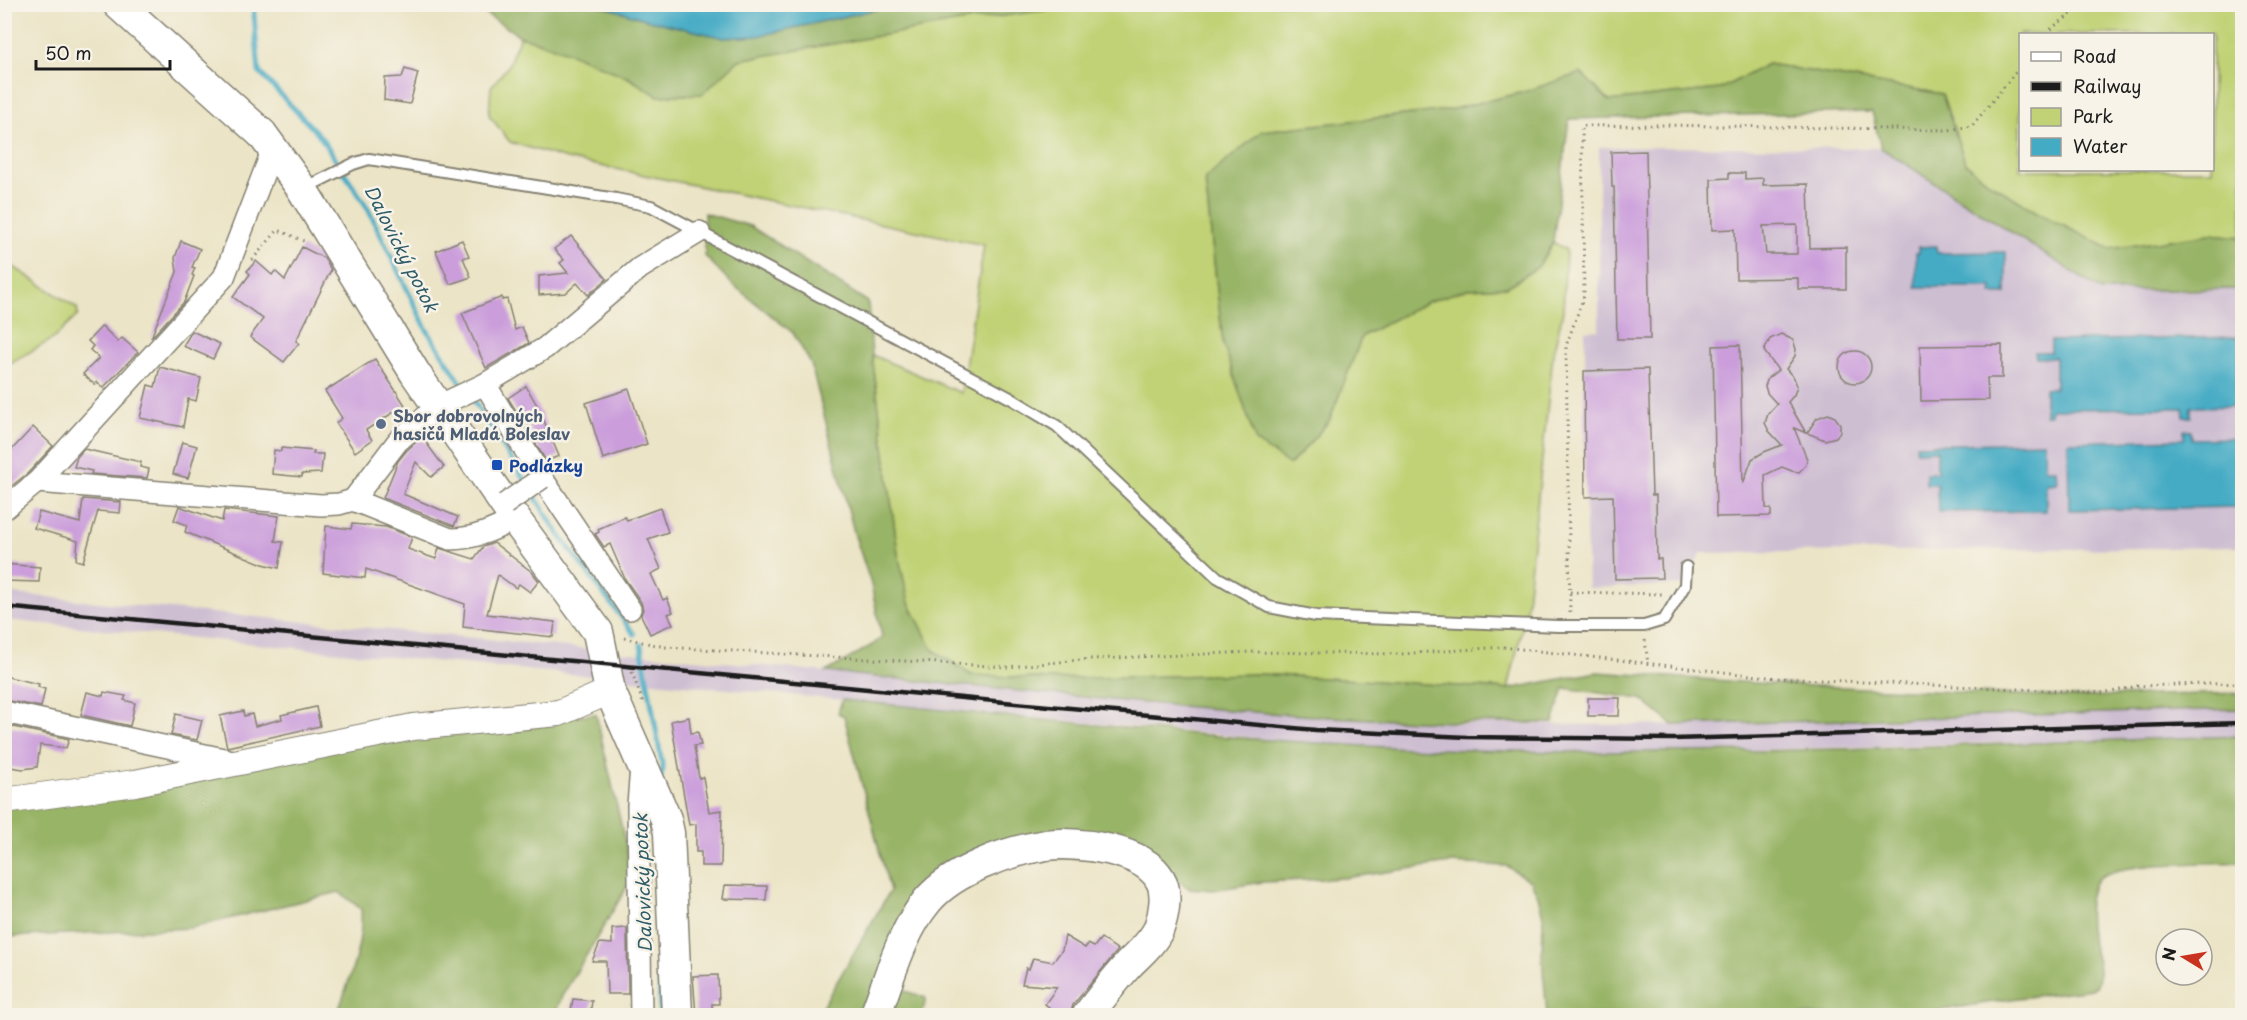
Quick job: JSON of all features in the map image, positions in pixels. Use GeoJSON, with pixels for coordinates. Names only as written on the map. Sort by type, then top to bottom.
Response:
{"type":"FeatureCollection","features":[{"type":"Feature","properties":{"kind":"main road"},"geometry":{"type":"LineString","coordinates":[[118,4],[262,134],[302,189],[415,373],[510,511],[598,632],[610,691],[662,808],[669,833],[677,1016]]}},
{"type":"Feature","properties":{"kind":"main road"},"geometry":{"type":"LineString","coordinates":[[875,1016],[904,940],[916,917],[936,893],[956,877],[979,865],[1046,845],[1070,845],[1105,849],[1135,858],[1149,866],[1160,879],[1164,896],[1158,929],[1147,947],[1130,963],[1087,1016]]}},
{"type":"Feature","properties":{"kind":"street"},"geometry":{"type":"LineString","coordinates":[[4,509],[37,482],[224,277],[273,149]]}},
{"type":"Feature","properties":{"kind":"street"},"geometry":{"type":"LineString","coordinates":[[37,482],[321,505],[353,500],[398,441],[438,406],[485,384],[545,348],[640,268],[699,232]]}},
{"type":"Feature","properties":{"kind":"street"},"geometry":{"type":"LineString","coordinates":[[485,384],[542,478],[630,609]]}},
{"type":"Feature","properties":{"kind":"street"},"geometry":{"type":"LineString","coordinates":[[353,500],[450,538],[461,539],[485,534],[542,478]]}},
{"type":"Feature","properties":{"kind":"street"},"geometry":{"type":"LineString","coordinates":[[4,801],[135,783],[413,727],[559,713],[610,691]]}},
{"type":"Feature","properties":{"kind":"street"},"geometry":{"type":"LineString","coordinates":[[4,712],[236,762]]}},
{"type":"Feature","properties":{"kind":"street"},"geometry":{"type":"LineString","coordinates":[[641,1016],[638,805],[645,773]]}},
{"type":"Feature","properties":{"kind":"lane"},"geometry":{"type":"LineString","coordinates":[[302,189],[353,164],[369,159],[651,206],[1012,399],[1057,426],[1217,577],[1269,607],[1316,616],[1570,626],[1644,626],[1664,620],[1686,585],[1686,567]]}},
{"type":"Feature","properties":{"kind":"path"},"geometry":{"type":"LineString","coordinates":[[2048,33],[2086,4]]}},
{"type":"Feature","properties":{"kind":"path"},"geometry":{"type":"LineString","coordinates":[[1570,626],[1566,346],[1584,296],[1582,126],[1664,125],[1948,130],[1972,126],[2019,68]]}},
{"type":"Feature","properties":{"kind":"path"},"geometry":{"type":"LineString","coordinates":[[1570,592],[1680,594]]}},
{"type":"Feature","properties":{"kind":"path"},"geometry":{"type":"LineString","coordinates":[[1644,626],[1648,664]]}},
{"type":"Feature","properties":{"kind":"path"},"geometry":{"type":"LineString","coordinates":[[598,632],[665,647],[1007,667],[1090,659],[1251,652],[1401,654],[1503,647],[1776,678],[2107,693],[2137,686],[2242,683]]}},
{"type":"Feature","properties":{"kind":"shaded area"},"geometry":{"type":"Polygon","coordinates":[[[1599,147],[1881,148],[2102,290],[2242,289],[2242,547],[1701,553],[1685,585],[1588,588],[1585,497],[1585,331],[1599,330],[1599,147]]]}},
{"type":"Feature","properties":{"kind":"shaded area"},"geometry":{"type":"Polygon","coordinates":[[[4,593],[1317,717],[1467,724],[1673,725],[2242,709],[2242,736],[1673,752],[1467,750],[1315,743],[5,620],[4,593]]]}},
{"type":"Feature","properties":{"kind":"green space"},"geometry":{"type":"Polygon","coordinates":[[[1086,4],[2242,5],[2242,237],[2210,234],[2110,249],[2040,214],[1982,178],[1965,162],[1942,94],[1768,64],[1720,89],[1609,101],[1581,73],[1524,92],[1449,110],[1262,131],[1205,180],[1223,343],[1290,465],[1329,421],[1362,336],[1427,302],[1467,289],[1507,287],[1538,267],[1553,242],[1566,250],[1563,311],[1553,354],[1526,612],[1508,689],[1258,674],[1049,679],[971,675],[933,650],[909,603],[898,554],[872,355],[961,393],[984,245],[567,159],[510,142],[489,115],[491,87],[508,66],[520,36],[568,52],[629,78],[658,96],[702,94],[739,60],[966,21],[1086,4]]]}},
{"type":"Feature","properties":{"kind":"green space"},"geometry":{"type":"Polygon","coordinates":[[[472,5],[599,5],[724,38],[758,36],[895,5],[1086,5],[966,21],[739,60],[702,94],[658,96],[629,78],[568,52],[520,36],[472,5]]]}},
{"type":"Feature","properties":{"kind":"green space"},"geometry":{"type":"Polygon","coordinates":[[[1768,64],[1942,94],[1965,162],[1982,178],[2040,214],[2110,249],[2210,234],[2242,237],[2242,289],[2102,291],[1881,148],[1872,112],[1569,119],[1553,242],[1538,267],[1507,287],[1467,289],[1427,302],[1362,336],[1329,421],[1290,465],[1256,442],[1223,343],[1205,179],[1262,131],[1449,110],[1524,92],[1581,73],[1609,101],[1720,89],[1768,64]]]}},
{"type":"Feature","properties":{"kind":"green space"},"geometry":{"type":"Polygon","coordinates":[[[704,213],[750,226],[868,302],[872,355],[898,554],[909,603],[933,650],[971,675],[1049,679],[1258,674],[1508,689],[1597,672],[1772,684],[2071,697],[2242,693],[2242,709],[1673,725],[1641,699],[1564,688],[1553,723],[1462,722],[1280,714],[1189,707],[826,672],[882,637],[871,584],[855,536],[811,364],[793,333],[732,284],[705,256],[704,213]]]}},
{"type":"Feature","properties":{"kind":"green space"},"geometry":{"type":"Polygon","coordinates":[[[9,264],[77,308],[78,315],[53,339],[5,366],[4,265],[9,264]]]}},
{"type":"Feature","properties":{"kind":"green space"},"geometry":{"type":"Polygon","coordinates":[[[842,700],[1233,737],[1468,750],[1758,751],[2242,736],[2242,862],[2145,866],[2108,873],[2098,879],[2090,895],[2089,908],[2090,934],[2099,971],[2097,985],[2092,989],[1910,1015],[1547,1015],[1542,956],[1543,916],[1538,896],[1530,881],[1507,866],[1450,863],[1344,878],[1263,882],[1213,890],[1189,888],[1140,855],[953,863],[863,1015],[817,1016],[890,891],[844,716],[838,713],[842,700]]]}},
{"type":"Feature","properties":{"kind":"green space"},"geometry":{"type":"Polygon","coordinates":[[[596,714],[633,877],[562,996],[555,1015],[337,1015],[358,950],[361,923],[361,909],[339,892],[190,928],[5,937],[4,804],[421,729],[596,714]]]}},
{"type":"Feature","properties":{"kind":"green space"},"geometry":{"type":"Polygon","coordinates":[[[894,987],[926,998],[922,1015],[883,1016],[894,987]]]}},
{"type":"Feature","properties":{"kind":"water"},"geometry":{"type":"Polygon","coordinates":[[[599,5],[895,5],[758,36],[724,38],[599,5]]]}},
{"type":"Feature","properties":{"kind":"water"},"geometry":{"type":"Polygon","coordinates":[[[1936,246],[1937,253],[2006,252],[2006,294],[1991,294],[1992,287],[1916,287],[1916,253],[1919,253],[1919,247],[1936,246]]]}},
{"type":"Feature","properties":{"kind":"water"},"geometry":{"type":"Polygon","coordinates":[[[2242,337],[2242,406],[2191,407],[2191,417],[2184,417],[2183,408],[2051,409],[2050,415],[2045,415],[2045,389],[2055,388],[2055,357],[2036,358],[2035,352],[2051,352],[2051,341],[2242,337]]]}},
{"type":"Feature","properties":{"kind":"water"},"geometry":{"type":"Polygon","coordinates":[[[2184,430],[2191,430],[2192,439],[2242,438],[2242,507],[2069,510],[2068,442],[2184,439],[2184,430]]]}},
{"type":"Feature","properties":{"kind":"water"},"geometry":{"type":"Polygon","coordinates":[[[2044,442],[2045,469],[2056,469],[2057,483],[2046,484],[2046,511],[1938,512],[1937,484],[1926,484],[1926,473],[1937,473],[1937,450],[1916,451],[1916,445],[2044,442]]]}},
{"type":"Feature","properties":{"kind":"building"},"geometry":{"type":"Polygon","coordinates":[[[405,69],[418,73],[410,104],[384,100],[385,78],[402,77],[405,69]]]}},
{"type":"Feature","properties":{"kind":"building"},"geometry":{"type":"Polygon","coordinates":[[[1646,151],[1650,339],[1617,339],[1614,187],[1612,187],[1611,152],[1646,151]]]}},
{"type":"Feature","properties":{"kind":"building"},"geometry":{"type":"Polygon","coordinates":[[[1729,173],[1745,173],[1745,179],[1763,178],[1763,185],[1808,184],[1810,248],[1846,247],[1846,289],[1798,289],[1798,278],[1736,279],[1735,229],[1712,230],[1711,179],[1729,178],[1729,173]],[[1797,225],[1763,226],[1766,254],[1797,254],[1797,225]]]}},
{"type":"Feature","properties":{"kind":"building"},"geometry":{"type":"Polygon","coordinates":[[[571,236],[607,279],[588,295],[577,283],[566,293],[539,295],[539,276],[568,273],[560,263],[564,260],[554,249],[571,236]]]}},
{"type":"Feature","properties":{"kind":"building"},"geometry":{"type":"Polygon","coordinates":[[[462,240],[469,256],[463,258],[471,277],[450,284],[436,251],[462,240]]]}},
{"type":"Feature","properties":{"kind":"building"},"geometry":{"type":"Polygon","coordinates":[[[181,241],[200,249],[192,267],[195,268],[192,275],[194,276],[184,302],[151,338],[177,272],[175,258],[181,241]]]}},
{"type":"Feature","properties":{"kind":"building"},"geometry":{"type":"Polygon","coordinates":[[[302,247],[324,258],[331,270],[296,341],[299,343],[284,362],[250,337],[263,319],[233,297],[250,274],[247,271],[256,261],[272,275],[275,271],[285,280],[302,247]]]}},
{"type":"Feature","properties":{"kind":"building"},"geometry":{"type":"Polygon","coordinates":[[[502,297],[502,300],[507,299],[515,330],[522,327],[529,343],[486,368],[462,313],[502,297]]]}},
{"type":"Feature","properties":{"kind":"building"},"geometry":{"type":"Polygon","coordinates":[[[102,326],[118,342],[122,338],[138,352],[103,388],[97,382],[95,385],[83,374],[99,358],[90,350],[93,346],[88,341],[102,326]]]}},
{"type":"Feature","properties":{"kind":"building"},"geometry":{"type":"Polygon","coordinates":[[[192,331],[220,344],[213,359],[183,346],[192,331]]]}},
{"type":"Feature","properties":{"kind":"building"},"geometry":{"type":"Polygon","coordinates":[[[1781,334],[1793,340],[1796,349],[1795,356],[1786,369],[1794,378],[1797,386],[1788,402],[1806,433],[1794,428],[1807,459],[1806,465],[1799,472],[1782,467],[1765,475],[1766,508],[1771,509],[1771,516],[1716,517],[1713,346],[1740,345],[1743,484],[1752,459],[1782,445],[1765,423],[1768,414],[1777,404],[1767,393],[1765,386],[1768,378],[1778,370],[1764,351],[1770,339],[1781,334]]]}},
{"type":"Feature","properties":{"kind":"building"},"geometry":{"type":"Polygon","coordinates":[[[2002,345],[2002,378],[1987,378],[1988,400],[1921,401],[1920,346],[2002,345]]]}},
{"type":"Feature","properties":{"kind":"building"},"geometry":{"type":"Polygon","coordinates":[[[1855,351],[1866,356],[1871,367],[1866,378],[1855,383],[1844,378],[1839,367],[1844,356],[1855,351]]]}},
{"type":"Feature","properties":{"kind":"building"},"geometry":{"type":"Polygon","coordinates":[[[375,359],[405,405],[366,430],[372,440],[355,452],[336,423],[342,418],[325,391],[375,359]]]}},
{"type":"Feature","properties":{"kind":"building"},"geometry":{"type":"Polygon","coordinates":[[[160,367],[201,378],[196,401],[188,399],[183,427],[140,418],[148,385],[155,387],[160,367]]]}},
{"type":"Feature","properties":{"kind":"building"},"geometry":{"type":"Polygon","coordinates":[[[1648,369],[1652,495],[1656,495],[1657,559],[1661,559],[1662,578],[1615,579],[1613,496],[1585,497],[1584,371],[1648,369]]]}},
{"type":"Feature","properties":{"kind":"building"},"geometry":{"type":"Polygon","coordinates":[[[526,386],[538,407],[559,456],[546,461],[537,446],[525,416],[521,419],[508,398],[526,386]]]}},
{"type":"Feature","properties":{"kind":"building"},"geometry":{"type":"Polygon","coordinates":[[[629,389],[647,444],[603,459],[586,403],[629,389]]]}},
{"type":"Feature","properties":{"kind":"building"},"geometry":{"type":"Polygon","coordinates":[[[1828,414],[1835,417],[1840,424],[1840,432],[1836,437],[1825,440],[1807,433],[1817,418],[1828,414]]]}},
{"type":"Feature","properties":{"kind":"building"},"geometry":{"type":"Polygon","coordinates":[[[33,427],[53,446],[28,473],[4,492],[4,458],[33,427]]]}},
{"type":"Feature","properties":{"kind":"building"},"geometry":{"type":"Polygon","coordinates":[[[422,437],[444,467],[431,477],[416,462],[403,494],[458,517],[454,526],[383,498],[398,461],[422,437]]]}},
{"type":"Feature","properties":{"kind":"building"},"geometry":{"type":"Polygon","coordinates":[[[182,442],[197,446],[188,478],[173,474],[182,442]]]}},
{"type":"Feature","properties":{"kind":"building"},"geometry":{"type":"Polygon","coordinates":[[[281,448],[323,454],[321,473],[302,474],[302,477],[272,474],[274,450],[281,451],[281,448]]]}},
{"type":"Feature","properties":{"kind":"building"},"geometry":{"type":"Polygon","coordinates":[[[84,449],[141,462],[140,467],[149,469],[147,478],[91,474],[92,471],[74,467],[77,457],[84,449]]]}},
{"type":"Feature","properties":{"kind":"building"},"geometry":{"type":"Polygon","coordinates":[[[83,499],[121,502],[120,513],[98,511],[83,562],[76,560],[78,541],[34,528],[39,512],[80,523],[83,499]]]}},
{"type":"Feature","properties":{"kind":"building"},"geometry":{"type":"Polygon","coordinates":[[[179,506],[222,521],[224,510],[279,516],[275,541],[283,542],[279,568],[263,564],[185,532],[187,525],[174,520],[179,506]]]}},
{"type":"Feature","properties":{"kind":"building"},"geometry":{"type":"Polygon","coordinates":[[[660,508],[668,532],[648,539],[661,569],[651,574],[663,600],[667,598],[673,612],[668,614],[673,624],[650,634],[641,615],[643,609],[641,602],[625,579],[610,544],[604,547],[595,534],[599,532],[598,529],[625,517],[627,520],[660,508]]]}},
{"type":"Feature","properties":{"kind":"building"},"geometry":{"type":"Polygon","coordinates":[[[352,524],[386,527],[412,537],[408,549],[436,559],[439,548],[474,559],[483,547],[494,543],[532,572],[539,581],[530,592],[519,584],[516,588],[498,575],[487,614],[555,622],[553,637],[463,627],[465,604],[366,569],[365,578],[323,573],[326,526],[351,529],[352,524]]]}},
{"type":"Feature","properties":{"kind":"building"},"geometry":{"type":"Polygon","coordinates":[[[4,564],[40,567],[39,582],[4,581],[4,564]]]}},
{"type":"Feature","properties":{"kind":"building"},"geometry":{"type":"Polygon","coordinates":[[[4,676],[39,684],[38,687],[45,689],[41,707],[4,700],[4,676]]]}},
{"type":"Feature","properties":{"kind":"building"},"geometry":{"type":"Polygon","coordinates":[[[87,692],[103,696],[104,692],[126,696],[124,700],[135,703],[130,726],[81,715],[87,692]]]}},
{"type":"Feature","properties":{"kind":"building"},"geometry":{"type":"Polygon","coordinates":[[[1588,698],[1620,698],[1619,716],[1588,716],[1588,698]]]}},
{"type":"Feature","properties":{"kind":"building"},"geometry":{"type":"Polygon","coordinates":[[[316,707],[320,726],[227,747],[220,716],[243,711],[244,716],[252,714],[255,726],[282,719],[281,715],[316,707]]]}},
{"type":"Feature","properties":{"kind":"building"},"geometry":{"type":"Polygon","coordinates":[[[176,714],[202,720],[197,740],[171,735],[176,714]]]}},
{"type":"Feature","properties":{"kind":"building"},"geometry":{"type":"Polygon","coordinates":[[[689,717],[691,733],[698,732],[701,745],[694,746],[699,778],[703,777],[709,812],[722,810],[721,866],[701,866],[701,852],[696,852],[696,824],[689,825],[671,721],[689,717]]]}},
{"type":"Feature","properties":{"kind":"building"},"geometry":{"type":"Polygon","coordinates":[[[4,725],[69,739],[66,748],[40,745],[37,767],[23,769],[4,766],[4,725]]]}},
{"type":"Feature","properties":{"kind":"building"},"geometry":{"type":"Polygon","coordinates":[[[725,885],[767,886],[766,900],[723,899],[725,885]]]}},
{"type":"Feature","properties":{"kind":"building"},"geometry":{"type":"Polygon","coordinates":[[[627,928],[628,994],[607,994],[606,961],[592,961],[600,943],[612,944],[612,929],[627,928]]]}},
{"type":"Feature","properties":{"kind":"building"},"geometry":{"type":"Polygon","coordinates":[[[1065,936],[1085,948],[1088,944],[1094,947],[1101,938],[1118,950],[1073,1005],[1070,1016],[1044,1016],[1050,1008],[1045,1004],[1057,987],[1022,984],[1026,968],[1029,969],[1033,958],[1053,962],[1062,950],[1065,936]]]}},
{"type":"Feature","properties":{"kind":"building"},"geometry":{"type":"Polygon","coordinates":[[[718,975],[719,1004],[712,1004],[712,1016],[696,1016],[693,976],[718,975]]]}},
{"type":"Feature","properties":{"kind":"building"},"geometry":{"type":"Polygon","coordinates":[[[573,999],[592,1001],[590,1016],[570,1016],[573,999]]]}},
{"type":"Feature","properties":{"kind":"waterway","name":"Dalovický potok"},"geometry":{"type":"LineString","coordinates":[[253,4],[259,72],[320,136],[367,207],[427,330],[463,386]]}},
{"type":"Feature","properties":{"kind":"waterway","name":"Dalovický potok"},"geometry":{"type":"LineString","coordinates":[[471,397],[527,484]]}},
{"type":"Feature","properties":{"kind":"waterway","name":"Dalovický potok"},"geometry":{"type":"LineString","coordinates":[[532,492],[560,536],[634,634]]}},
{"type":"Feature","properties":{"kind":"waterway","name":"Dalovický potok"},"geometry":{"type":"LineString","coordinates":[[641,645],[663,769],[660,779]]}},
{"type":"Feature","properties":{"kind":"waterway","name":"Dalovický potok"},"geometry":{"type":"LineString","coordinates":[[652,823],[655,843]]}},
{"type":"Feature","properties":{"kind":"waterway","name":"Dalovický potok"},"geometry":{"type":"LineString","coordinates":[[659,948],[660,1016]]}},
{"type":"Feature","properties":{"kind":"railway"},"geometry":{"type":"LineString","coordinates":[[4,607],[1316,730],[1467,737],[1673,739],[2242,723]]}},
{"type":"Feature","properties":{"kind":"place","name":"Sbor dobrovolných hasičů Mladá Boleslav"},"geometry":{"type":"Point","coordinates":[381,424]}},
{"type":"Feature","properties":{"kind":"place","name":"Podlázky"},"geometry":{"type":"Point","coordinates":[497,465]}}]}
